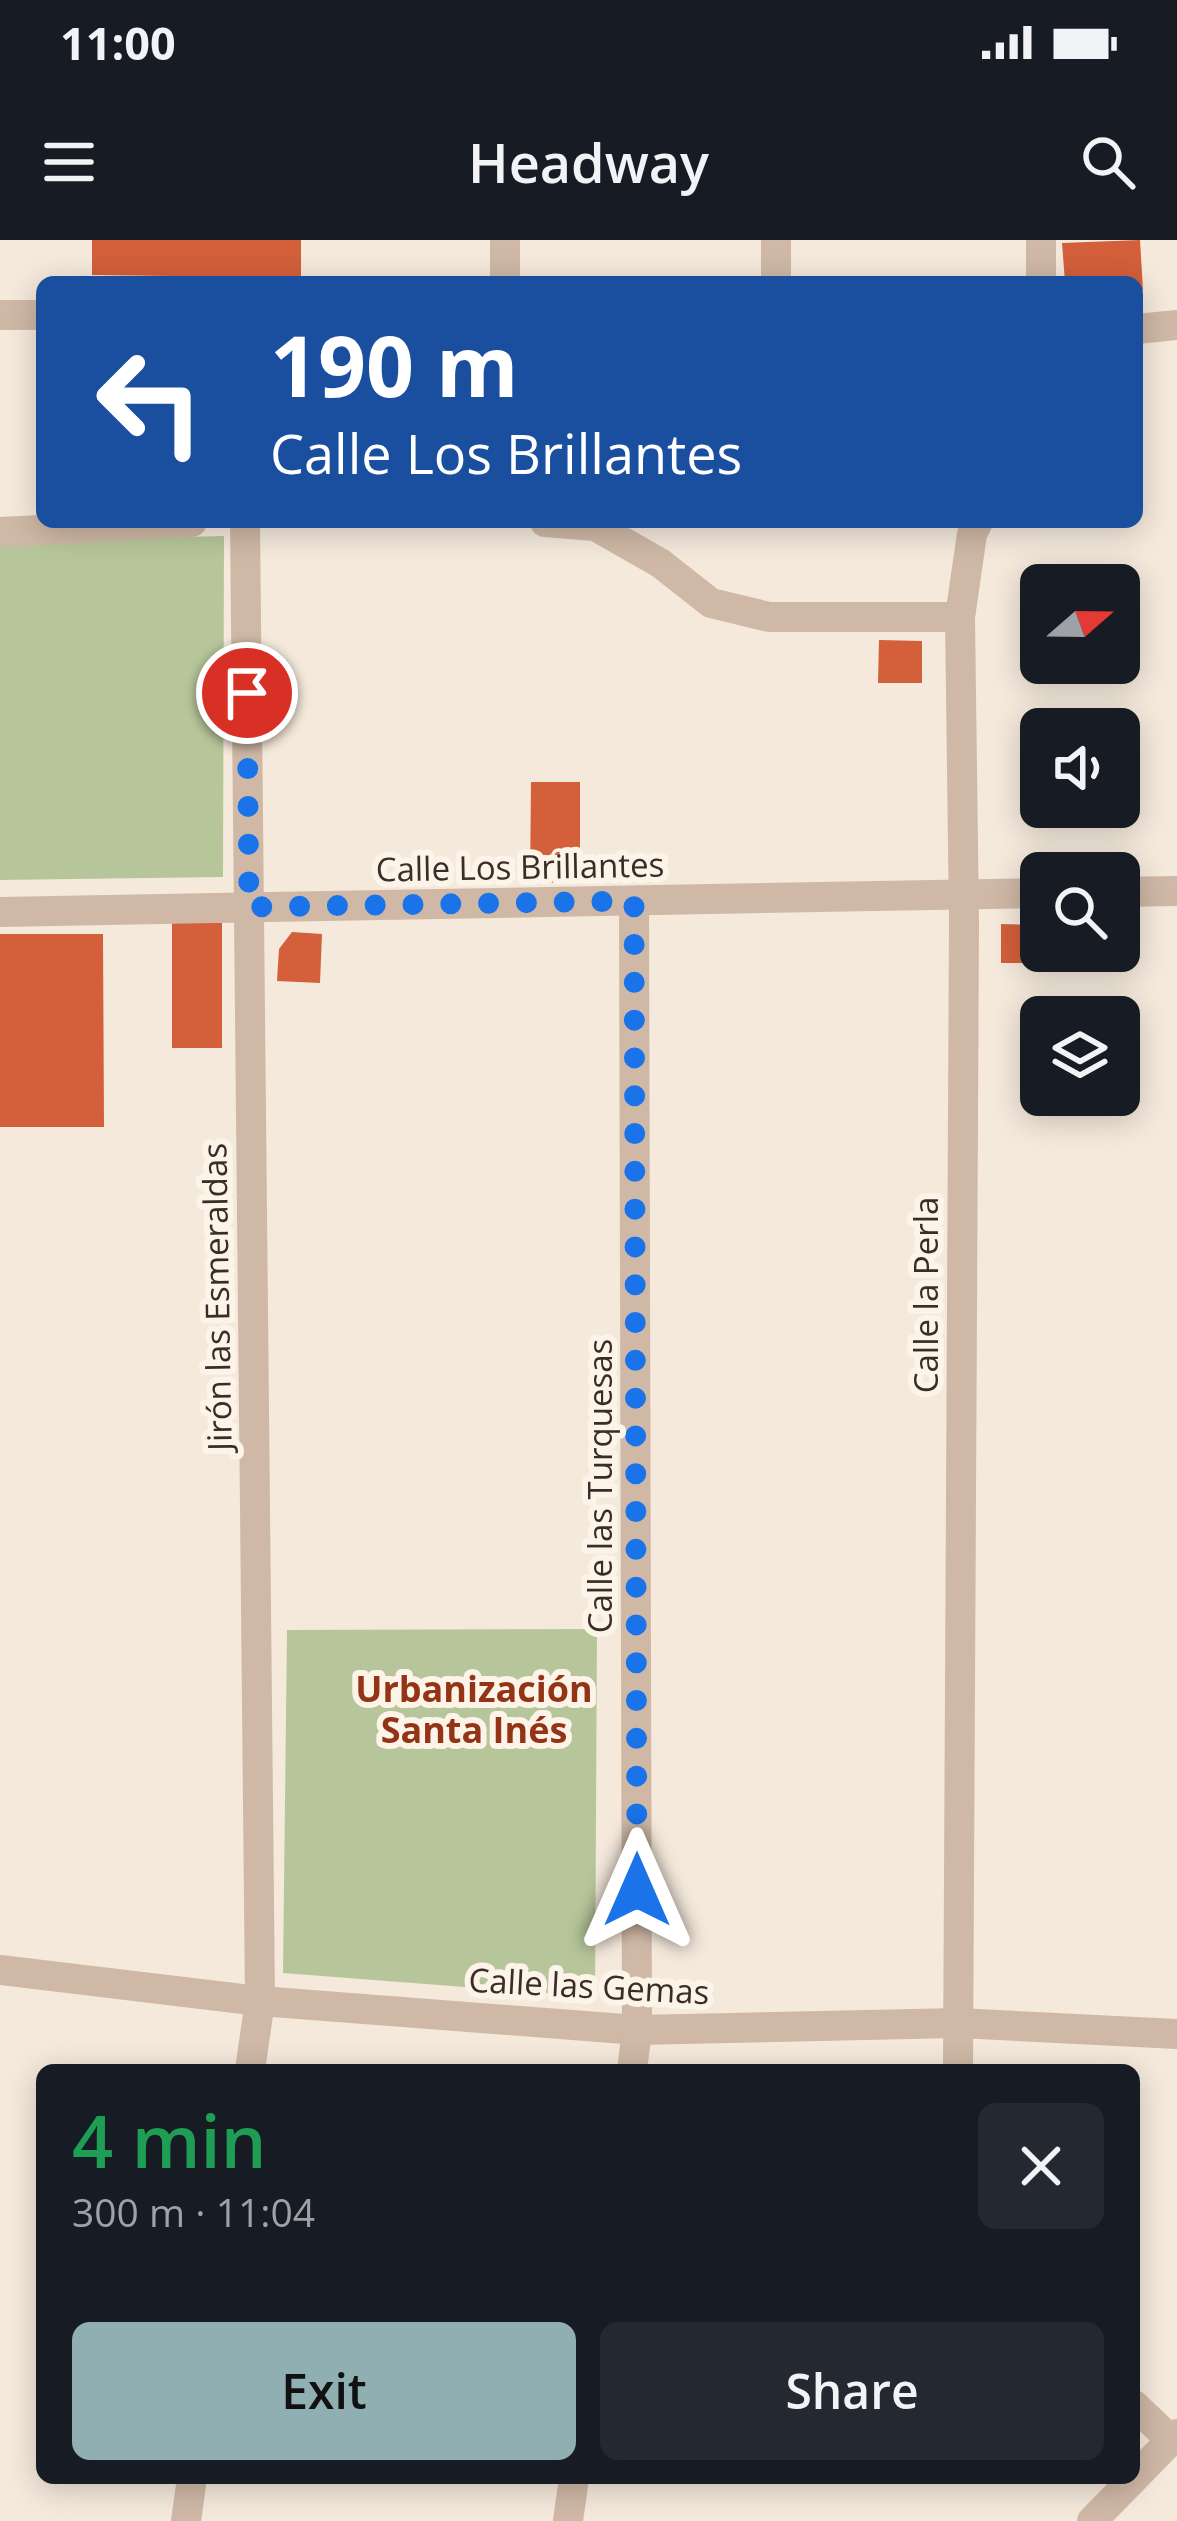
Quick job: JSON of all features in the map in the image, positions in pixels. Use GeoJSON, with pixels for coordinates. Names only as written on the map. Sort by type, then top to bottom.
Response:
{"type":"FeatureCollection","features":[{"type":"Feature","properties":{"kind":"street"},"geometry":{"type":"LineString","coordinates":[[505,276],[506,240]]}},
{"type":"Feature","properties":{"kind":"street"},"geometry":{"type":"LineString","coordinates":[[776,240],[776,276]]}},
{"type":"Feature","properties":{"kind":"street"},"geometry":{"type":"LineString","coordinates":[[1041,240],[1041,276]]}},
{"type":"Feature","properties":{"kind":"street"},"geometry":{"type":"LineString","coordinates":[[0,315],[36,315]]}},
{"type":"Feature","properties":{"kind":"street"},"geometry":{"type":"LineString","coordinates":[[1143,328],[1177,325]]}},
{"type":"Feature","properties":{"kind":"street"},"geometry":{"type":"LineString","coordinates":[[0,532],[77,528]]}},
{"type":"Feature","properties":{"kind":"street","name":"Jirón las Esmeraldas"},"geometry":{"type":"LineString","coordinates":[[245,528],[260,2001],[251,2064]]}},
{"type":"Feature","properties":{"kind":"street"},"geometry":{"type":"LineString","coordinates":[[599,528],[660,563],[711,603],[769,617],[960,617]]}},
{"type":"Feature","properties":{"kind":"street","name":"Calle la Perla"},"geometry":{"type":"LineString","coordinates":[[958,2064],[964,895],[960,617],[975,528]]}},
{"type":"Feature","properties":{"kind":"street"},"geometry":{"type":"LineString","coordinates":[[1140,892],[1177,891]]}},
{"type":"Feature","properties":{"kind":"street","name":"Calle Los Brillantes"},"geometry":{"type":"LineString","coordinates":[[0,912],[1020,894]]}},
{"type":"Feature","properties":{"kind":"street","name":"Calle las Turquesas"},"geometry":{"type":"LineString","coordinates":[[633,2064],[638,2030],[634,901]]}},
{"type":"Feature","properties":{"kind":"street","name":"Calle las Gemas"},"geometry":{"type":"LineString","coordinates":[[0,1970],[260,2001],[638,2030],[958,2023],[1177,2034]]}},
{"type":"Feature","properties":{"kind":"street"},"geometry":{"type":"LineString","coordinates":[[1140,2410],[1174,2437],[1140,2472]]}},
{"type":"Feature","properties":{"kind":"street"},"geometry":{"type":"LineString","coordinates":[[186,2521],[191,2484]]}},
{"type":"Feature","properties":{"kind":"street"},"geometry":{"type":"LineString","coordinates":[[568,2521],[573,2484]]}},
{"type":"Feature","properties":{"kind":"street"},"geometry":{"type":"LineString","coordinates":[[1092,2521],[1128,2484]]}},
{"type":"Feature","properties":{"kind":"green space"},"geometry":{"type":"Polygon","coordinates":[[[224,536],[223,877],[0,880],[0,542],[224,536]]]}},
{"type":"Feature","properties":{"kind":"green space"},"geometry":{"type":"Polygon","coordinates":[[[597,1629],[595,1997],[283,1973],[287,1630],[597,1629]]]}},
{"type":"Feature","properties":{"kind":"building"},"geometry":{"type":"Polygon","coordinates":[[[92,240],[301,240],[301,276],[92,275],[92,240]]]}},
{"type":"Feature","properties":{"kind":"building"},"geometry":{"type":"Polygon","coordinates":[[[1140,240],[1142,276],[1065,276],[1062,243],[1140,240]]]}},
{"type":"Feature","properties":{"kind":"building"},"geometry":{"type":"Polygon","coordinates":[[[879,640],[922,641],[922,683],[878,683],[879,640]]]}},
{"type":"Feature","properties":{"kind":"building"},"geometry":{"type":"Polygon","coordinates":[[[531,782],[580,782],[580,883],[530,882],[531,782]]]}},
{"type":"Feature","properties":{"kind":"building"},"geometry":{"type":"Polygon","coordinates":[[[172,922],[222,923],[222,1048],[172,1048],[172,922]]]}},
{"type":"Feature","properties":{"kind":"building"},"geometry":{"type":"Polygon","coordinates":[[[1001,924],[1020,924],[1020,963],[1001,963],[1001,924]]]}},
{"type":"Feature","properties":{"kind":"building"},"geometry":{"type":"Polygon","coordinates":[[[292,932],[322,934],[320,983],[277,981],[279,949],[292,932]]]}},
{"type":"Feature","properties":{"kind":"building"},"geometry":{"type":"Polygon","coordinates":[[[0,934],[103,934],[104,1127],[0,1127],[0,934]]]}},
{"type":"Feature","properties":{"kind":"district","name":"Urbanización Santa Inés"},"geometry":{"type":"Point","coordinates":[474,1710]}},
{"type":"Feature","properties":{"kind":"route"},"geometry":{"type":"LineString","coordinates":[[247,693],[249,907],[634,901],[637,1890]]}}]}
